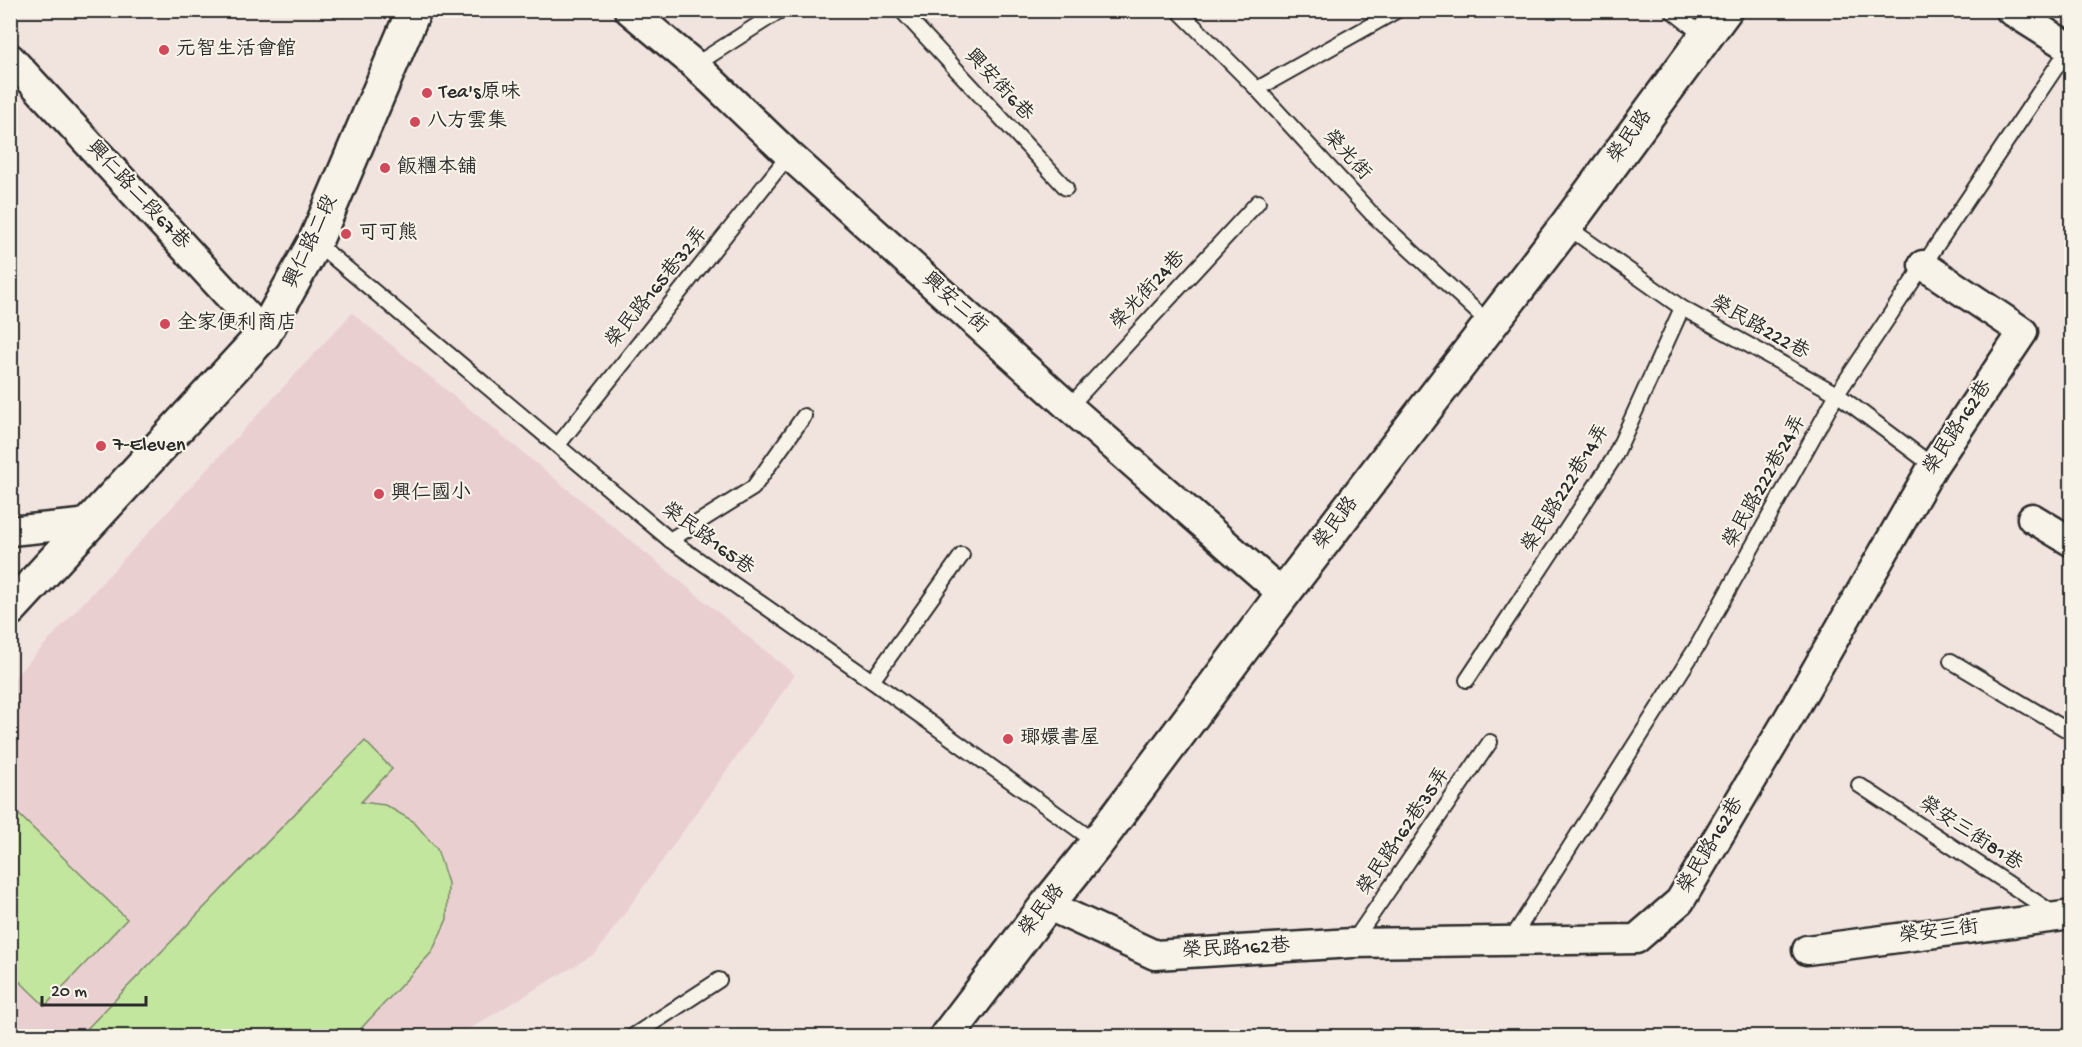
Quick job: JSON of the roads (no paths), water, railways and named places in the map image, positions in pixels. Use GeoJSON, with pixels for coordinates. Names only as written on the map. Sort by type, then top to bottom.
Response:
{"type":"FeatureCollection","features":[{"type":"Feature","properties":{"kind":"street","name":"興仁路二段"},"geometry":{"type":"LineString","coordinates":[[10,609],[264,334],[315,242],[414,10]]}},
{"type":"Feature","properties":{"kind":"street","name":"興安二街"},"geometry":{"type":"LineString","coordinates":[[629,10],[695,65],[789,155],[1069,408],[1284,594]]}},
{"type":"Feature","properties":{"kind":"street","name":"榮民路"},"geometry":{"type":"LineString","coordinates":[[947,1036],[1097,843],[1284,594],[1566,226],[1725,10]]}},
{"type":"Feature","properties":{"kind":"street"},"geometry":{"type":"LineString","coordinates":[[2010,10],[2070,48]]}},
{"type":"Feature","properties":{"kind":"street","name":"興仁路二段67巷"},"geometry":{"type":"LineString","coordinates":[[10,58],[264,334]]}},
{"type":"Feature","properties":{"kind":"street","name":"榮民路162巷"},"geometry":{"type":"LineString","coordinates":[[1047,905],[1155,955],[1352,944],[1636,939],[1680,901],[1787,721],[1933,466],[2023,332],[1923,265]]}},
{"type":"Feature","properties":{"kind":"street"},"geometry":{"type":"LineString","coordinates":[[2032,518],[2072,542]]}},
{"type":"Feature","properties":{"kind":"street"},"geometry":{"type":"LineString","coordinates":[[10,531],[91,523]]}},
{"type":"Feature","properties":{"kind":"street","name":"榮安三街"},"geometry":{"type":"LineString","coordinates":[[1807,950],[2066,916]]}},
{"type":"Feature","properties":{"kind":"lane"},"geometry":{"type":"LineString","coordinates":[[695,65],[781,10]]}},
{"type":"Feature","properties":{"kind":"lane","name":"興安街6巷"},"geometry":{"type":"LineString","coordinates":[[901,10],[1066,188]]}},
{"type":"Feature","properties":{"kind":"lane","name":"榮光街"},"geometry":{"type":"LineString","coordinates":[[1178,10],[1257,89],[1372,214],[1490,324]]}},
{"type":"Feature","properties":{"kind":"lane"},"geometry":{"type":"LineString","coordinates":[[1257,89],[1398,10]]}},
{"type":"Feature","properties":{"kind":"lane"},"geometry":{"type":"LineString","coordinates":[[1671,10],[1705,37]]}},
{"type":"Feature","properties":{"kind":"lane","name":"榮民路222巷24弄"},"geometry":{"type":"LineString","coordinates":[[1509,942],[1698,645],[1837,394],[2070,48]]}},
{"type":"Feature","properties":{"kind":"lane","name":"榮民路165巷32弄"},"geometry":{"type":"LineString","coordinates":[[558,445],[789,155]]}},
{"type":"Feature","properties":{"kind":"lane","name":"榮光街24巷"},"geometry":{"type":"LineString","coordinates":[[1069,408],[1257,202]]}},
{"type":"Feature","properties":{"kind":"lane","name":"榮民路222巷"},"geometry":{"type":"LineString","coordinates":[[1566,226],[1682,308],[1837,394],[1933,466]]}},
{"type":"Feature","properties":{"kind":"lane","name":"榮民路165巷"},"geometry":{"type":"LineString","coordinates":[[315,242],[670,540],[872,681],[1097,843]]}},
{"type":"Feature","properties":{"kind":"lane","name":"榮民路222巷14弄"},"geometry":{"type":"LineString","coordinates":[[1467,680],[1614,458],[1682,308]]}},
{"type":"Feature","properties":{"kind":"lane"},"geometry":{"type":"LineString","coordinates":[[670,540],[753,488],[804,416]]}},
{"type":"Feature","properties":{"kind":"lane"},"geometry":{"type":"LineString","coordinates":[[872,681],[962,555]]}},
{"type":"Feature","properties":{"kind":"lane"},"geometry":{"type":"LineString","coordinates":[[1950,661],[2072,733]]}},
{"type":"Feature","properties":{"kind":"lane","name":"榮民路162巷35弄"},"geometry":{"type":"LineString","coordinates":[[1352,944],[1490,742]]}},
{"type":"Feature","properties":{"kind":"lane","name":"榮安三街81巷"},"geometry":{"type":"LineString","coordinates":[[1859,785],[2066,916]]}},
{"type":"Feature","properties":{"kind":"lane"},"geometry":{"type":"LineString","coordinates":[[633,1036],[719,980]]}},
{"type":"Feature","properties":{"kind":"place","name":"元智生活會館"},"geometry":{"type":"Point","coordinates":[164,50]}},
{"type":"Feature","properties":{"kind":"place","name":"Tea's原味"},"geometry":{"type":"Point","coordinates":[427,93]}},
{"type":"Feature","properties":{"kind":"place","name":"八方雲集"},"geometry":{"type":"Point","coordinates":[415,122]}},
{"type":"Feature","properties":{"kind":"place","name":"飯糰本舖"},"geometry":{"type":"Point","coordinates":[385,168]}},
{"type":"Feature","properties":{"kind":"place","name":"可可熊"},"geometry":{"type":"Point","coordinates":[346,234]}},
{"type":"Feature","properties":{"kind":"place","name":"全家便利商店"},"geometry":{"type":"Point","coordinates":[165,324]}},
{"type":"Feature","properties":{"kind":"place","name":"7-Eleven"},"geometry":{"type":"Point","coordinates":[101,446]}},
{"type":"Feature","properties":{"kind":"place","name":"興仁國小"},"geometry":{"type":"Point","coordinates":[379,494]}},
{"type":"Feature","properties":{"kind":"place","name":"瑯嬛書屋"},"geometry":{"type":"Point","coordinates":[1008,739]}}]}
